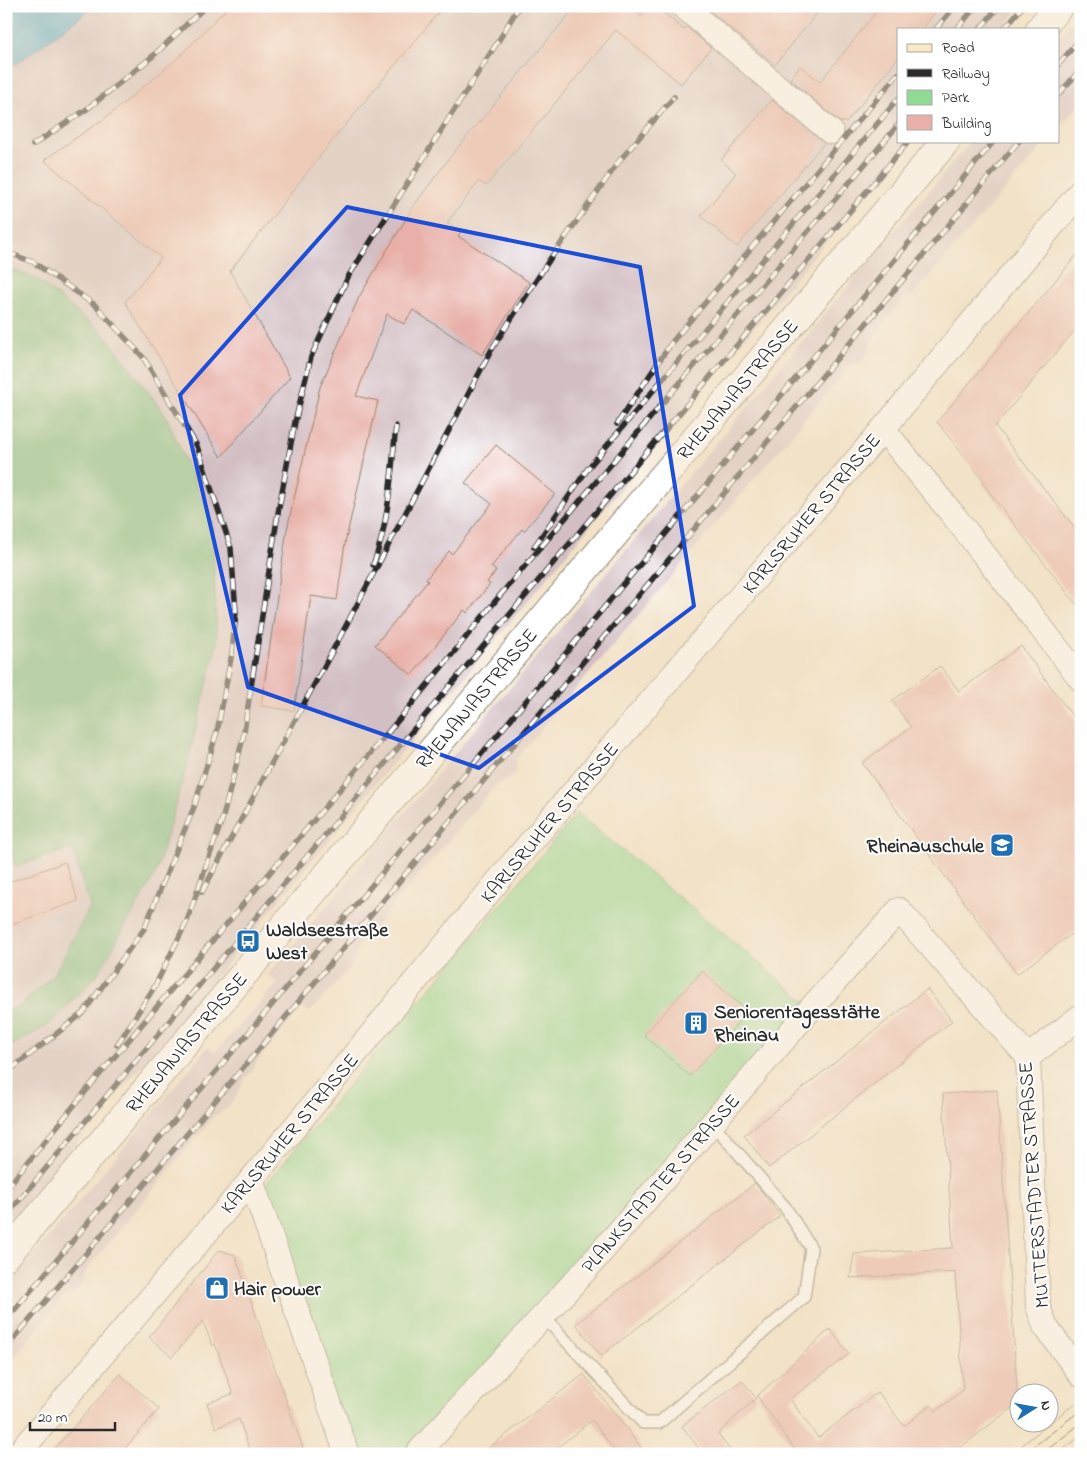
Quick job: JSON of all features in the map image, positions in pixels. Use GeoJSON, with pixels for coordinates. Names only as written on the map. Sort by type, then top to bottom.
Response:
{"type":"FeatureCollection","features":[{"type":"Feature","properties":{"kind":"main road"},"geometry":{"type":"LineString","coordinates":[[1047,1450],[1081,1417]]}},
{"type":"Feature","properties":{"kind":"street"},"geometry":{"type":"LineString","coordinates":[[683,6],[831,132]]}},
{"type":"Feature","properties":{"kind":"street"},"geometry":{"type":"LineString","coordinates":[[1041,28],[1059,6]]}},
{"type":"Feature","properties":{"kind":"street","name":"RHENANIASTRASSE"},"geometry":{"type":"LineString","coordinates":[[6,1256],[945,142]]}},
{"type":"Feature","properties":{"kind":"street","name":"KARLSRUHER STRASSE"},"geometry":{"type":"LineString","coordinates":[[18,1454],[251,1180],[513,864],[883,429],[1081,191]]}},
{"type":"Feature","properties":{"kind":"street"},"geometry":{"type":"LineString","coordinates":[[883,429],[954,516],[1081,679]]}},
{"type":"Feature","properties":{"kind":"street","name":"MUTTERSTADTER STRASSE"},"geometry":{"type":"LineString","coordinates":[[899,910],[1028,1057],[1038,1306],[1045,1326],[1081,1376]]}},
{"type":"Feature","properties":{"kind":"street","name":"PLANKSTADTER STRASSE"},"geometry":{"type":"LineString","coordinates":[[417,1454],[590,1265],[812,1007],[899,910]]}},
{"type":"Feature","properties":{"kind":"street"},"geometry":{"type":"LineString","coordinates":[[1028,1057],[1081,1016]]}},
{"type":"Feature","properties":{"kind":"street"},"geometry":{"type":"LineString","coordinates":[[251,1180],[346,1454]]}},
{"type":"Feature","properties":{"kind":"lane"},"geometry":{"type":"LineString","coordinates":[[543,1316],[643,1423],[659,1423],[804,1297],[811,1248],[785,1208],[712,1123]]}},
{"type":"Feature","properties":{"kind":"highlighted area"},"geometry":{"type":"Polygon","coordinates":[[[347,207],[640,267],[694,606],[479,768],[248,687],[180,395],[347,207]]]}},
{"type":"Feature","properties":{"kind":"shaded area"},"geometry":{"type":"Polygon","coordinates":[[[95,6],[1021,6],[1003,28],[897,28],[897,142],[908,142],[6,1227],[6,68],[19,62],[95,6]]]}},
{"type":"Feature","properties":{"kind":"shaded area"},"geometry":{"type":"Polygon","coordinates":[[[1081,12],[1081,103],[1060,127],[1060,36],[1081,12]]]}},
{"type":"Feature","properties":{"kind":"shaded area"},"geometry":{"type":"Polygon","coordinates":[[[970,142],[1046,142],[909,299],[905,296],[873,337],[868,352],[861,362],[851,365],[516,759],[515,772],[507,780],[496,785],[358,946],[354,963],[310,1012],[302,1007],[256,1062],[226,1109],[214,1116],[87,1269],[77,1291],[65,1295],[6,1367],[6,1288],[208,1047],[215,1052],[278,983],[268,975],[970,142]]]}},
{"type":"Feature","properties":{"kind":"green space"},"geometry":{"type":"Polygon","coordinates":[[[6,267],[37,279],[105,335],[165,414],[212,522],[217,644],[187,765],[156,873],[96,977],[48,1025],[6,1049],[6,1011],[21,1005],[54,974],[90,907],[72,848],[15,867],[6,833],[6,267]]]}},
{"type":"Feature","properties":{"kind":"green space"},"geometry":{"type":"Polygon","coordinates":[[[577,813],[812,1007],[416,1454],[349,1454],[265,1185],[577,813]]]}},
{"type":"Feature","properties":{"kind":"water"},"geometry":{"type":"Polygon","coordinates":[[[6,6],[95,6],[19,62],[6,68],[6,6]]]}},
{"type":"Feature","properties":{"kind":"building"},"geometry":{"type":"Polygon","coordinates":[[[229,6],[444,6],[328,146],[230,271],[290,377],[221,457],[125,302],[161,258],[44,160],[112,113],[178,58],[229,6]]]}},
{"type":"Feature","properties":{"kind":"building"},"geometry":{"type":"Polygon","coordinates":[[[576,6],[636,6],[633,10],[641,16],[649,6],[656,6],[684,30],[687,27],[711,48],[681,84],[616,30],[486,186],[479,181],[447,223],[461,231],[458,236],[529,282],[482,355],[413,310],[404,324],[387,314],[356,396],[378,401],[345,543],[337,600],[311,596],[294,711],[261,706],[287,529],[320,387],[359,297],[415,204],[450,157],[576,6]]]}},
{"type":"Feature","properties":{"kind":"building"},"geometry":{"type":"Polygon","coordinates":[[[704,6],[823,6],[775,65],[704,6]]]}},
{"type":"Feature","properties":{"kind":"building"},"geometry":{"type":"Polygon","coordinates":[[[881,6],[940,6],[923,28],[897,28],[897,59],[846,123],[842,121],[841,123],[790,79],[800,66],[820,82],[881,6]]]}},
{"type":"Feature","properties":{"kind":"building"},"geometry":{"type":"Polygon","coordinates":[[[772,100],[824,143],[737,247],[701,216],[736,173],[721,160],[772,100]]]}},
{"type":"Feature","properties":{"kind":"building"},"geometry":{"type":"Polygon","coordinates":[[[1081,250],[1081,323],[995,426],[1081,536],[1081,610],[937,422],[1081,250]]]}},
{"type":"Feature","properties":{"kind":"building"},"geometry":{"type":"Polygon","coordinates":[[[496,445],[555,494],[524,531],[522,529],[491,567],[496,571],[487,582],[490,584],[467,613],[464,610],[412,675],[375,645],[428,581],[426,579],[449,551],[452,554],[492,504],[465,483],[496,445]]]}},
{"type":"Feature","properties":{"kind":"building","name":"Rheinauschule"},"geometry":{"type":"Polygon","coordinates":[[[1021,646],[1081,728],[1081,927],[1017,974],[862,763],[911,727],[892,701],[940,666],[959,691],[1021,646]]]}},
{"type":"Feature","properties":{"kind":"building"},"geometry":{"type":"Polygon","coordinates":[[[65,862],[78,901],[6,926],[6,883],[65,862]]]}},
{"type":"Feature","properties":{"kind":"building","name":"Seniorentagesstätte Rheinau"},"geometry":{"type":"Polygon","coordinates":[[[702,971],[748,1012],[690,1076],[644,1035],[702,971]]]}},
{"type":"Feature","properties":{"kind":"building"},"geometry":{"type":"Polygon","coordinates":[[[927,989],[952,1021],[769,1168],[744,1135],[927,989]]]}},
{"type":"Feature","properties":{"kind":"building"},"geometry":{"type":"Polygon","coordinates":[[[997,1090],[1017,1382],[1010,1382],[1010,1409],[952,1454],[798,1454],[757,1396],[830,1329],[849,1354],[790,1399],[818,1438],[878,1392],[904,1426],[931,1405],[936,1411],[963,1390],[955,1272],[850,1278],[854,1254],[953,1248],[943,1094],[997,1090]]]}},
{"type":"Feature","properties":{"kind":"building"},"geometry":{"type":"Polygon","coordinates":[[[755,1183],[780,1216],[601,1356],[576,1324],[755,1183]]]}},
{"type":"Feature","properties":{"kind":"building"},"geometry":{"type":"Polygon","coordinates":[[[219,1250],[235,1255],[305,1454],[251,1454],[239,1419],[216,1428],[207,1403],[233,1394],[215,1344],[212,1345],[203,1321],[172,1357],[149,1337],[219,1250]]]}},
{"type":"Feature","properties":{"kind":"building"},"geometry":{"type":"Polygon","coordinates":[[[120,1374],[159,1409],[120,1454],[50,1454],[120,1374]]]}},
{"type":"Feature","properties":{"kind":"building"},"geometry":{"type":"Polygon","coordinates":[[[584,1374],[646,1454],[617,1454],[592,1420],[549,1454],[481,1454],[584,1374]]]}},
{"type":"Feature","properties":{"kind":"building"},"geometry":{"type":"Polygon","coordinates":[[[742,1380],[756,1398],[718,1434],[733,1454],[703,1454],[682,1426],[742,1380]]]}},
{"type":"Feature","properties":{"kind":"tram line"},"geometry":{"type":"LineString","coordinates":[[1024,1454],[1081,1410]]}},
{"type":"Feature","properties":{"kind":"tram line"},"geometry":{"type":"LineString","coordinates":[[1042,1454],[1081,1423]]}},
{"type":"Feature","properties":{"kind":"railway"},"geometry":{"type":"LineString","coordinates":[[33,145],[87,109],[153,56],[206,6]]}},
{"type":"Feature","properties":{"kind":"railway"},"geometry":{"type":"LineString","coordinates":[[117,1045],[155,986],[187,921],[223,817],[243,738],[278,513],[295,422],[311,357],[348,277],[519,6]]}},
{"type":"Feature","properties":{"kind":"railway"},"geometry":{"type":"LineString","coordinates":[[937,28],[955,6]]}},
{"type":"Feature","properties":{"kind":"railway"},"geometry":{"type":"LineString","coordinates":[[958,28],[976,6]]}},
{"type":"Feature","properties":{"kind":"railway"},"geometry":{"type":"LineString","coordinates":[[981,28],[999,6]]}},
{"type":"Feature","properties":{"kind":"railway"},"geometry":{"type":"LineString","coordinates":[[1005,28],[1023,6]]}},
{"type":"Feature","properties":{"kind":"railway"},"geometry":{"type":"LineString","coordinates":[[1060,63],[1081,38]]}},
{"type":"Feature","properties":{"kind":"railway"},"geometry":{"type":"LineString","coordinates":[[1060,93],[1081,69]]}},
{"type":"Feature","properties":{"kind":"railway"},"geometry":{"type":"LineString","coordinates":[[617,424],[672,342],[897,75]]}},
{"type":"Feature","properties":{"kind":"railway"},"geometry":{"type":"LineString","coordinates":[[202,892],[341,635],[493,347],[550,259],[620,160],[674,97]]}},
{"type":"Feature","properties":{"kind":"railway"},"geometry":{"type":"LineString","coordinates":[[534,547],[589,467],[897,100]]}},
{"type":"Feature","properties":{"kind":"railway"},"geometry":{"type":"LineString","coordinates":[[6,1189],[90,1086],[411,705],[497,599],[897,126]]}},
{"type":"Feature","properties":{"kind":"railway"},"geometry":{"type":"LineString","coordinates":[[6,1216],[908,142]]}},
{"type":"Feature","properties":{"kind":"railway"},"geometry":{"type":"LineString","coordinates":[[6,1320],[993,142]]}},
{"type":"Feature","properties":{"kind":"railway"},"geometry":{"type":"LineString","coordinates":[[6,1348],[264,1043],[1018,142]]}},
{"type":"Feature","properties":{"kind":"railway"},"geometry":{"type":"LineString","coordinates":[[6,252],[33,262],[95,305],[143,357],[197,446],[231,548],[236,612],[232,653],[217,732],[194,807],[144,929],[83,1013],[6,1073]]}},
{"type":"Feature","properties":{"kind":"railway"},"geometry":{"type":"LineString","coordinates":[[373,565],[379,548],[386,514],[396,426]]}},
{"type":"Feature","properties":{"kind":"place","name":"Rheinauschule"},"geometry":{"type":"Point","coordinates":[1002,845]}},
{"type":"Feature","properties":{"kind":"place","name":"Waldseestraße West"},"geometry":{"type":"Point","coordinates":[248,941]}},
{"type":"Feature","properties":{"kind":"place","name":"Seniorentagesstätte Rheinau"},"geometry":{"type":"Point","coordinates":[696,1023]}},
{"type":"Feature","properties":{"kind":"place","name":"Hair power"},"geometry":{"type":"Point","coordinates":[217,1288]}}]}
